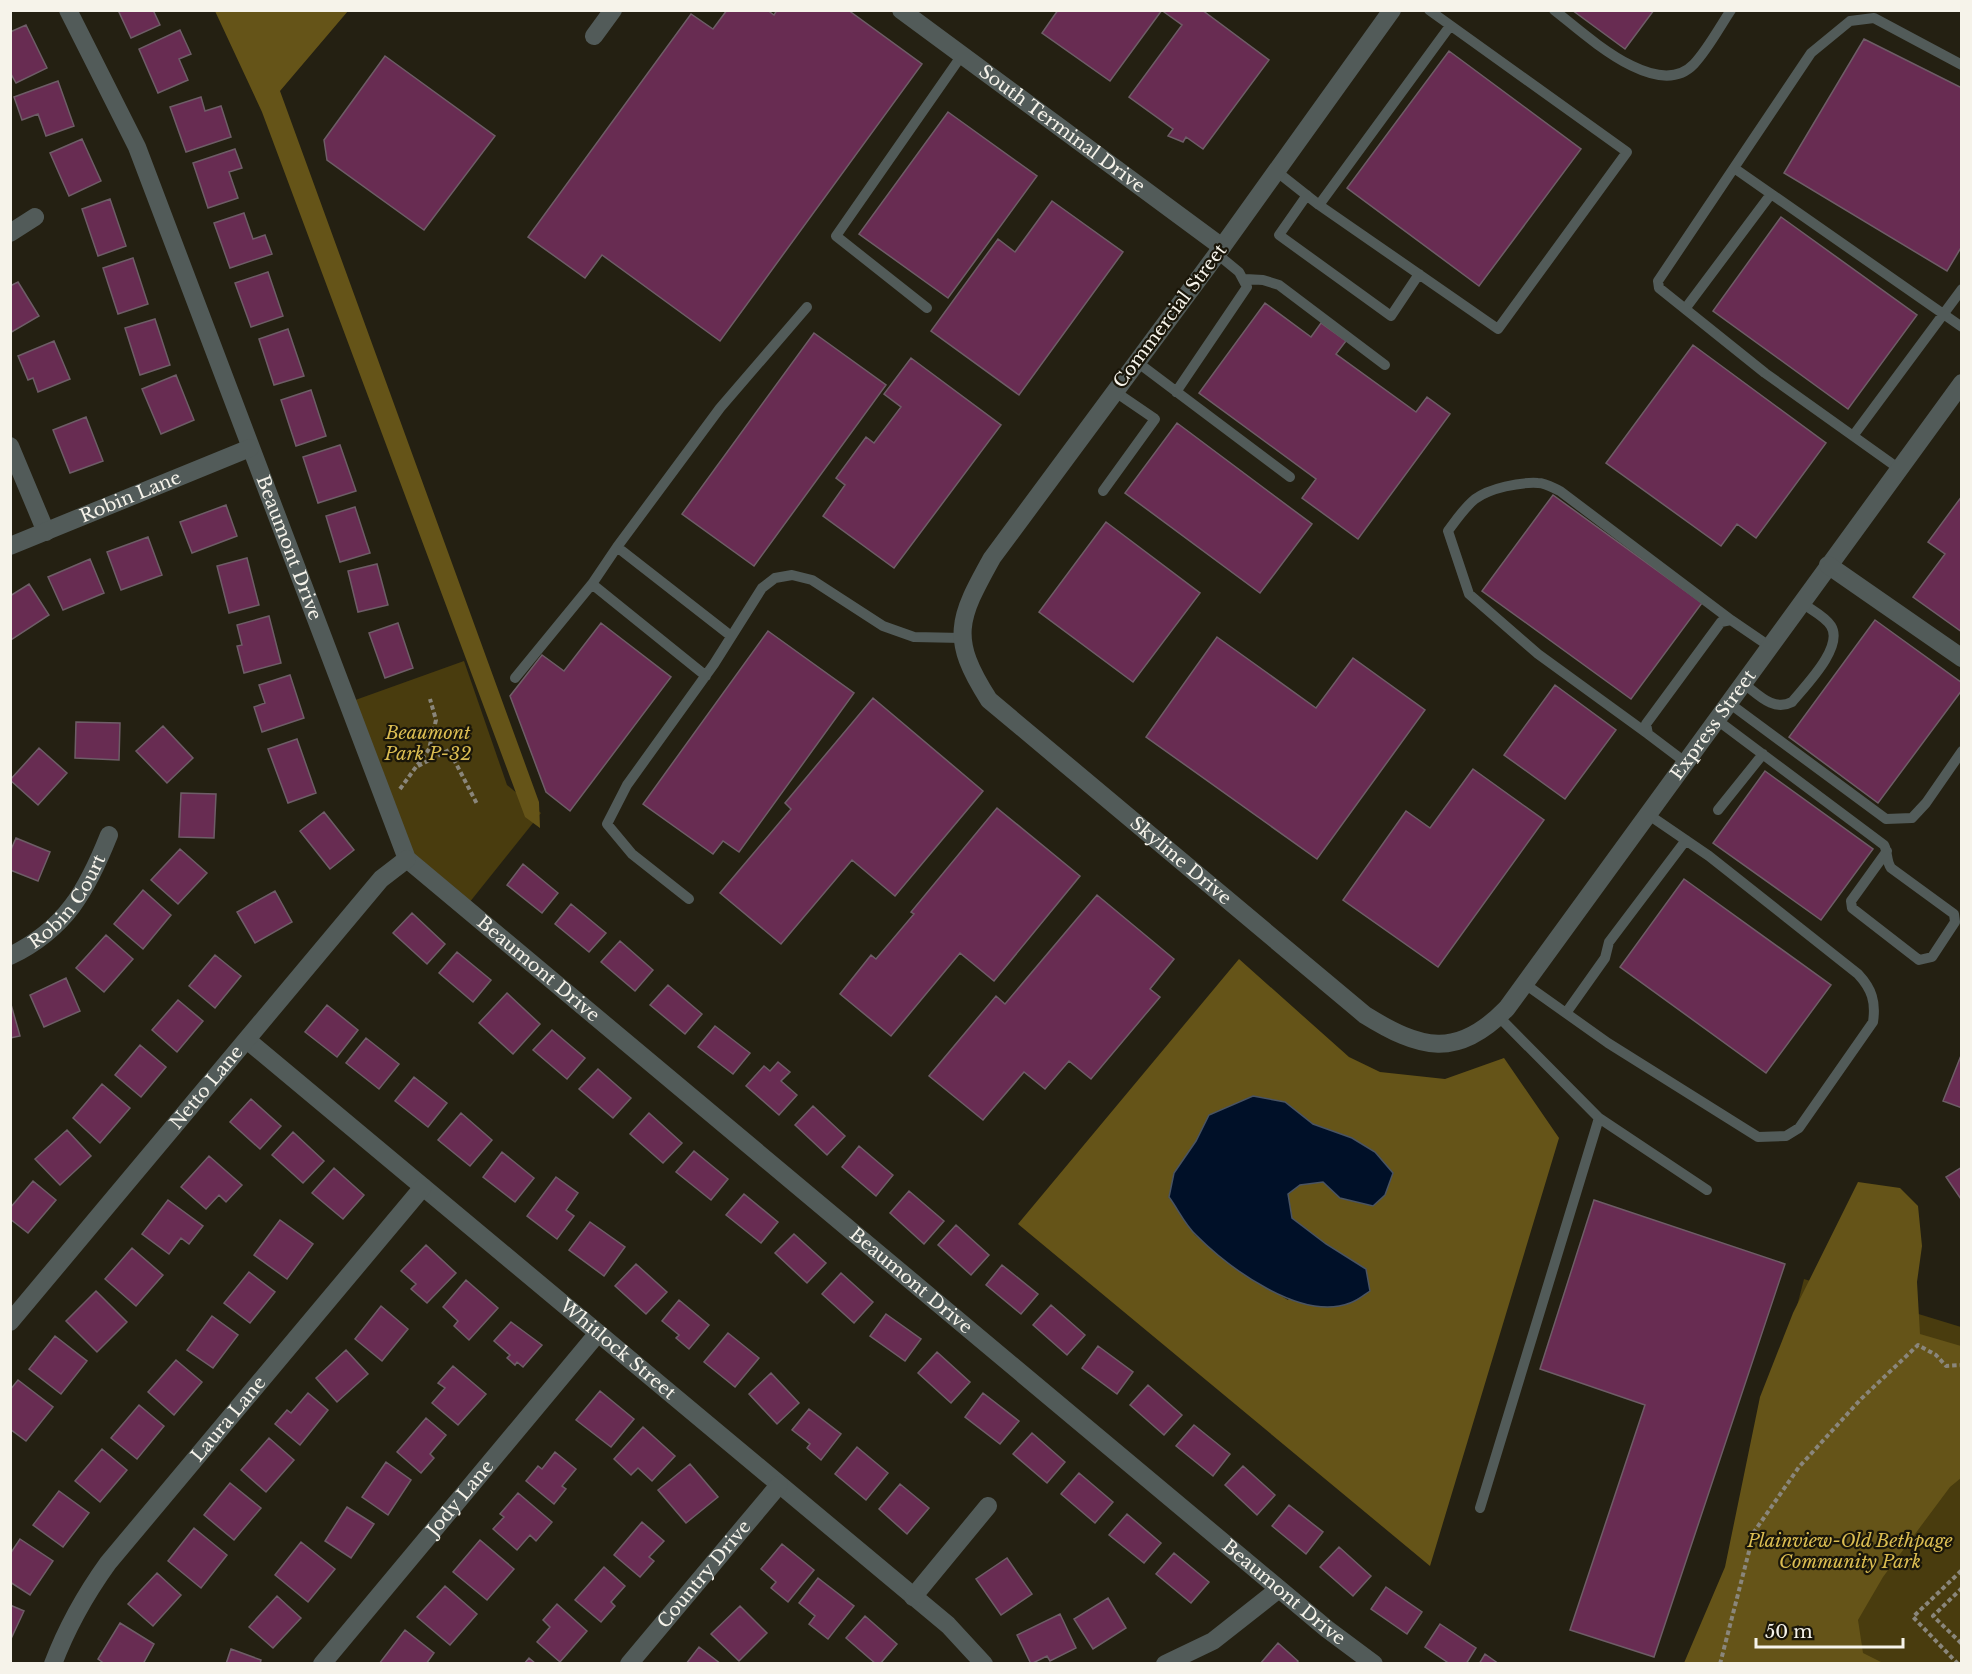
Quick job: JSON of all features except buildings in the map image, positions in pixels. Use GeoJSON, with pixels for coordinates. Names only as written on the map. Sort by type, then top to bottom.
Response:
{"type":"FeatureCollection","features":[{"type":"Feature","properties":{"kind":"street","name":"Beaumont Drive"},"geometry":{"type":"LineString","coordinates":[[68,10],[136,147],[407,860],[1279,1589],[1374,1664]]}},
{"type":"Feature","properties":{"kind":"street"},"geometry":{"type":"LineString","coordinates":[[594,36],[613,10]]}},
{"type":"Feature","properties":{"kind":"street","name":"South Terminal Drive"},"geometry":{"type":"LineString","coordinates":[[901,10],[1219,250]]}},
{"type":"Feature","properties":{"kind":"street","name":"Commercial Street"},"geometry":{"type":"LineString","coordinates":[[962,633],[971,597],[992,558],[1219,250],[1386,13]]}},
{"type":"Feature","properties":{"kind":"street"},"geometry":{"type":"LineString","coordinates":[[10,234],[35,217]]}},
{"type":"Feature","properties":{"kind":"street","name":"Express Street"},"geometry":{"type":"LineString","coordinates":[[1446,1044],[1460,1041],[1489,1026],[1525,984],[1898,468],[1955,404],[1962,383]]}},
{"type":"Feature","properties":{"kind":"street"},"geometry":{"type":"LineString","coordinates":[[10,446],[46,532]]}},
{"type":"Feature","properties":{"kind":"street","name":"Robin Lane"},"geometry":{"type":"LineString","coordinates":[[10,546],[250,448]]}},
{"type":"Feature","properties":{"kind":"street"},"geometry":{"type":"LineString","coordinates":[[1828,565],[1962,658]]}},
{"type":"Feature","properties":{"kind":"street","name":"Skyline Drive"},"geometry":{"type":"LineString","coordinates":[[962,633],[969,670],[988,700],[1365,1015],[1399,1036],[1433,1045],[1446,1044]]}},
{"type":"Feature","properties":{"kind":"street","name":"Robin Court"},"geometry":{"type":"LineString","coordinates":[[10,956],[27,948],[58,925],[72,909],[92,878],[110,835]]}},
{"type":"Feature","properties":{"kind":"street","name":"Netto Lane"},"geometry":{"type":"LineString","coordinates":[[10,1322],[381,879],[407,860]]}},
{"type":"Feature","properties":{"kind":"street","name":"Whitlock Street"},"geometry":{"type":"LineString","coordinates":[[247,1040],[948,1625],[984,1664]]}},
{"type":"Feature","properties":{"kind":"street","name":"Laura Lane"},"geometry":{"type":"LineString","coordinates":[[53,1664],[63,1636],[81,1603],[108,1563],[423,1187]]}},
{"type":"Feature","properties":{"kind":"street","name":"Jody Lane"},"geometry":{"type":"LineString","coordinates":[[322,1664],[598,1333]]}},
{"type":"Feature","properties":{"kind":"street","name":"Country Drive"},"geometry":{"type":"LineString","coordinates":[[629,1664],[779,1485]]}},
{"type":"Feature","properties":{"kind":"street"},"geometry":{"type":"LineString","coordinates":[[913,1597],[988,1506]]}},
{"type":"Feature","properties":{"kind":"street"},"geometry":{"type":"LineString","coordinates":[[1165,1664],[1213,1641],[1279,1589]]}},
{"type":"Feature","properties":{"kind":"lane"},"geometry":{"type":"LineString","coordinates":[[1276,171],[1319,205],[1498,329],[1627,152],[1429,10]]}},
{"type":"Feature","properties":{"kind":"lane"},"geometry":{"type":"LineString","coordinates":[[1554,10],[1633,67],[1650,75],[1665,76],[1677,74],[1693,65],[1731,10]]}},
{"type":"Feature","properties":{"kind":"lane"},"geometry":{"type":"LineString","coordinates":[[1898,468],[1765,373],[1659,288],[1658,281],[1811,53],[1850,21],[1874,18],[1962,65]]}},
{"type":"Feature","properties":{"kind":"lane"},"geometry":{"type":"LineString","coordinates":[[1319,205],[1450,26]]}},
{"type":"Feature","properties":{"kind":"lane"},"geometry":{"type":"LineString","coordinates":[[927,308],[836,236],[962,55]]}},
{"type":"Feature","properties":{"kind":"lane"},"geometry":{"type":"LineString","coordinates":[[1734,168],[1962,327]]}},
{"type":"Feature","properties":{"kind":"lane"},"geometry":{"type":"LineString","coordinates":[[1685,309],[1771,194]]}},
{"type":"Feature","properties":{"kind":"lane"},"geometry":{"type":"LineString","coordinates":[[1307,195],[1280,235],[1391,316],[1419,274]]}},
{"type":"Feature","properties":{"kind":"lane"},"geometry":{"type":"LineString","coordinates":[[1176,392],[1247,287],[1245,279],[1219,250]]}},
{"type":"Feature","properties":{"kind":"lane"},"geometry":{"type":"LineString","coordinates":[[1245,279],[1263,279],[1279,285],[1385,365]]}},
{"type":"Feature","properties":{"kind":"lane"},"geometry":{"type":"LineString","coordinates":[[1853,436],[1962,289]]}},
{"type":"Feature","properties":{"kind":"lane"},"geometry":{"type":"LineString","coordinates":[[516,678],[592,584],[720,408],[807,308]]}},
{"type":"Feature","properties":{"kind":"lane"},"geometry":{"type":"LineString","coordinates":[[1137,362],[1290,477]]}},
{"type":"Feature","properties":{"kind":"lane"},"geometry":{"type":"LineString","coordinates":[[1103,491],[1155,419],[1114,391]]}},
{"type":"Feature","properties":{"kind":"lane"},"geometry":{"type":"LineString","coordinates":[[1685,762],[1538,654],[1469,594],[1448,531],[1461,513],[1477,498],[1500,488],[1538,482],[1546,484],[1560,491],[1769,646]]}},
{"type":"Feature","properties":{"kind":"lane"},"geometry":{"type":"LineString","coordinates":[[617,547],[732,636]]}},
{"type":"Feature","properties":{"kind":"lane"},"geometry":{"type":"LineString","coordinates":[[689,899],[632,854],[607,824],[627,785],[706,676],[762,588],[776,578],[792,575],[812,580],[883,626],[914,637],[962,633]]}},
{"type":"Feature","properties":{"kind":"lane"},"geometry":{"type":"LineString","coordinates":[[592,584],[706,676]]}},
{"type":"Feature","properties":{"kind":"lane"},"geometry":{"type":"LineString","coordinates":[[1743,683],[1774,706],[1784,706],[1792,702],[1834,646],[1834,634],[1830,624],[1800,603]]}},
{"type":"Feature","properties":{"kind":"lane"},"geometry":{"type":"LineString","coordinates":[[1648,734],[1646,724],[1721,622],[1731,620]]}},
{"type":"Feature","properties":{"kind":"lane"},"geometry":{"type":"LineString","coordinates":[[1729,703],[1886,819],[1912,818],[1926,803],[1962,751]]}},
{"type":"Feature","properties":{"kind":"lane"},"geometry":{"type":"LineString","coordinates":[[1717,720],[1884,845],[1887,850],[1891,868],[1950,911],[1955,918],[1928,960],[1919,960],[1852,908],[1851,901],[1887,850]]}},
{"type":"Feature","properties":{"kind":"lane"},"geometry":{"type":"LineString","coordinates":[[1718,810],[1763,754]]}},
{"type":"Feature","properties":{"kind":"lane"},"geometry":{"type":"LineString","coordinates":[[1525,984],[1608,1043],[1758,1137],[1786,1136],[1799,1128],[1873,1022],[1875,1008],[1866,983],[1686,840],[1649,815]]}},
{"type":"Feature","properties":{"kind":"lane"},"geometry":{"type":"LineString","coordinates":[[1566,1013],[1605,958],[1609,942],[1686,840]]}},
{"type":"Feature","properties":{"kind":"lane"},"geometry":{"type":"LineString","coordinates":[[1499,1017],[1599,1118],[1707,1190]]}},
{"type":"Feature","properties":{"kind":"lane"},"geometry":{"type":"LineString","coordinates":[[1480,1508],[1599,1118]]}},
{"type":"Feature","properties":{"kind":"path"},"geometry":{"type":"LineString","coordinates":[[383,797],[403,787],[429,749],[436,720],[430,699]]}},
{"type":"Feature","properties":{"kind":"path"},"geometry":{"type":"LineString","coordinates":[[415,767],[449,750],[477,804]]}},
{"type":"Feature","properties":{"kind":"path"},"geometry":{"type":"LineString","coordinates":[[1720,1664],[1754,1532],[1799,1467],[1861,1399],[1918,1345],[1936,1355],[1946,1366],[1962,1365]]}},
{"type":"Feature","properties":{"kind":"path"},"geometry":{"type":"LineString","coordinates":[[1958,1664],[1913,1617],[1962,1570]]}},
{"type":"Feature","properties":{"kind":"path"},"geometry":{"type":"LineString","coordinates":[[1962,1588],[1933,1616],[1962,1644]]}},
{"type":"Feature","properties":{"kind":"green space"},"geometry":{"type":"Polygon","coordinates":[[[215,11],[348,11],[280,91],[539,802],[540,828],[525,817],[262,112],[215,11]]]}},
{"type":"Feature","properties":{"kind":"green space","name":"Beaumont Park P-32"},"geometry":{"type":"Polygon","coordinates":[[[464,661],[507,785],[541,813],[465,908],[407,859],[347,703],[464,661]]]}},
{"type":"Feature","properties":{"kind":"green space"},"geometry":{"type":"Polygon","coordinates":[[[1239,959],[1349,1057],[1380,1072],[1445,1079],[1504,1058],[1559,1138],[1430,1566],[1018,1224],[1239,959]],[[1285,1102],[1209,1115],[1196,1141],[1174,1173],[1169,1197],[1195,1235],[1241,1272],[1288,1300],[1326,1244],[1292,1218],[1288,1194],[1300,1185],[1323,1182],[1340,1198],[1352,1138],[1313,1124],[1285,1102]]]}},
{"type":"Feature","properties":{"kind":"green space","name":"Plainview-Old Bethpage Community Park"},"geometry":{"type":"Polygon","coordinates":[[[1858,1182],[1900,1188],[1918,1206],[1922,1246],[1917,1282],[1920,1334],[1961,1346],[1961,1478],[1950,1487],[1883,1577],[1858,1620],[1863,1653],[1883,1663],[1684,1663],[1725,1567],[1760,1397],[1793,1313],[1858,1182]]]}},
{"type":"Feature","properties":{"kind":"green space","name":"Plainview-Old Bethpage Community Park"},"geometry":{"type":"Polygon","coordinates":[[[1804,1279],[1961,1327],[1961,1663],[1705,1664],[1804,1279]]]}},
{"type":"Feature","properties":{"kind":"water"},"geometry":{"type":"Polygon","coordinates":[[[1253,1096],[1285,1102],[1313,1124],[1352,1138],[1375,1152],[1393,1173],[1385,1195],[1373,1206],[1340,1198],[1323,1182],[1300,1185],[1288,1194],[1292,1218],[1326,1244],[1366,1269],[1370,1291],[1355,1301],[1331,1307],[1310,1305],[1288,1299],[1267,1288],[1227,1262],[1196,1235],[1188,1227],[1169,1197],[1174,1173],[1196,1141],[1209,1115],[1253,1096]]]}}]}
